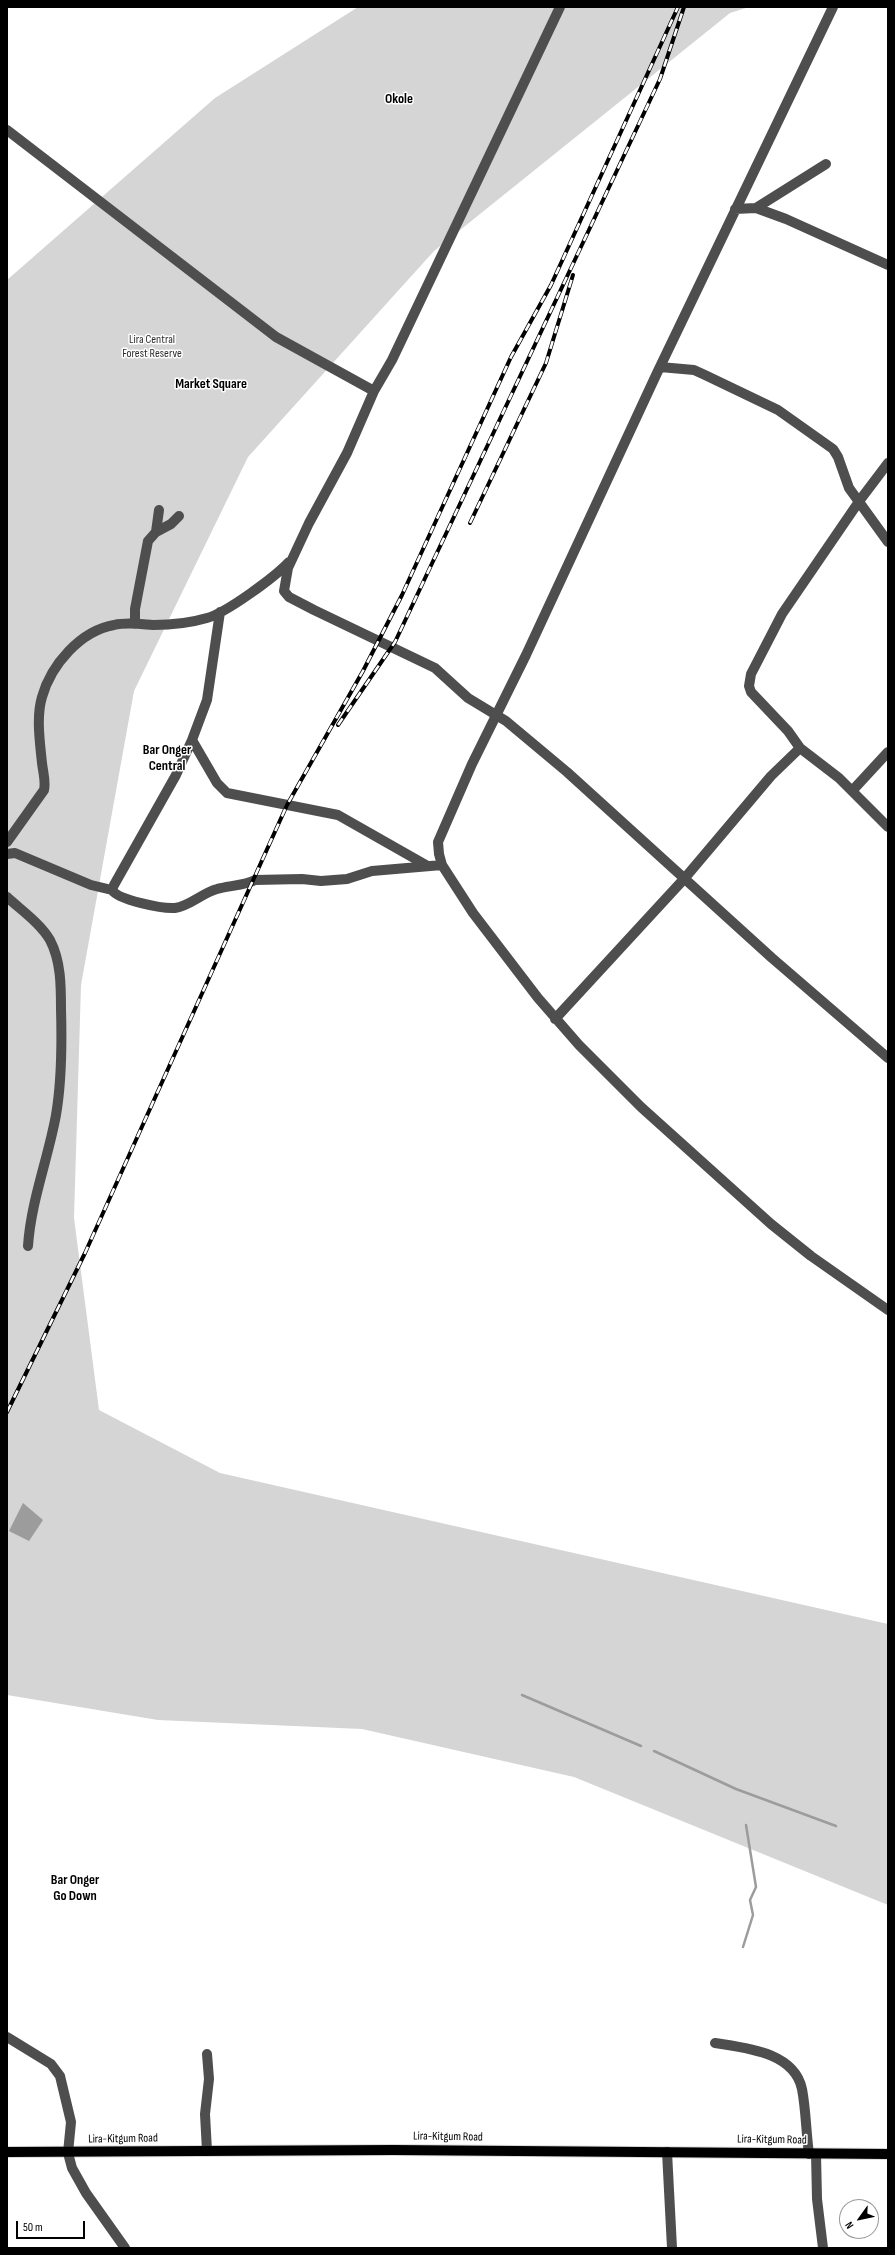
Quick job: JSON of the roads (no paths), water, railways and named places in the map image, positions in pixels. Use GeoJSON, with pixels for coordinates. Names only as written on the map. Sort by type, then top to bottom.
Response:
{"type":"FeatureCollection","features":[{"type":"Feature","properties":{"kind":"main road","name":"Lira-Kitgum Road"},"geometry":{"type":"LineString","coordinates":[[7,2152],[68,2154],[207,2151],[393,2150],[888,2154]]}},
{"type":"Feature","properties":{"kind":"street"},"geometry":{"type":"LineString","coordinates":[[560,7],[392,360],[374,391],[347,453],[309,523],[293,558],[285,580],[284,591],[289,597],[435,668],[468,698],[506,721],[567,772],[684,880],[888,1058]]}},
{"type":"Feature","properties":{"kind":"street"},"geometry":{"type":"LineString","coordinates":[[834,7],[735,209],[496,715],[441,832],[438,848],[442,865],[450,880],[487,932],[555,1019],[641,1107],[749,1204],[811,1256],[888,1310]]}},
{"type":"Feature","properties":{"kind":"street"},"geometry":{"type":"LineString","coordinates":[[7,130],[276,337],[374,391]]}},
{"type":"Feature","properties":{"kind":"street"},"geometry":{"type":"LineString","coordinates":[[756,208],[826,164]]}},
{"type":"Feature","properties":{"kind":"street"},"geometry":{"type":"LineString","coordinates":[[735,209],[756,208],[786,219],[888,265]]}},
{"type":"Feature","properties":{"kind":"street"},"geometry":{"type":"LineString","coordinates":[[660,367],[694,370],[778,410],[832,449],[838,457],[849,488],[860,500],[888,542]]}},
{"type":"Feature","properties":{"kind":"street"},"geometry":{"type":"LineString","coordinates":[[888,464],[860,500],[782,614],[751,674],[749,686],[751,692],[788,731],[800,748],[840,778],[888,827]]}},
{"type":"Feature","properties":{"kind":"street"},"geometry":{"type":"LineString","coordinates":[[156,532],[159,510]]}},
{"type":"Feature","properties":{"kind":"street"},"geometry":{"type":"LineString","coordinates":[[135,624],[135,609],[145,564],[148,541],[156,532],[171,524],[179,516]]}},
{"type":"Feature","properties":{"kind":"street"},"geometry":{"type":"LineString","coordinates":[[293,558],[279,572],[209,618],[175,624],[115,624],[97,630],[71,649],[53,670],[42,697],[39,726],[44,790],[8,840],[11,854],[91,885],[112,890],[114,894],[128,900],[174,908],[186,904],[214,890],[248,884],[255,880],[302,879],[321,881],[347,879],[372,871],[426,865],[442,865]]}},
{"type":"Feature","properties":{"kind":"street"},"geometry":{"type":"LineString","coordinates":[[112,890],[176,775],[192,740],[207,700],[220,612]]}},
{"type":"Feature","properties":{"kind":"street"},"geometry":{"type":"LineString","coordinates":[[192,740],[222,790],[338,815],[426,865]]}},
{"type":"Feature","properties":{"kind":"street"},"geometry":{"type":"LineString","coordinates":[[555,1019],[684,880],[771,776],[800,748]]}},
{"type":"Feature","properties":{"kind":"street"},"geometry":{"type":"LineString","coordinates":[[852,791],[888,752]]}},
{"type":"Feature","properties":{"kind":"street"},"geometry":{"type":"LineString","coordinates":[[7,897],[39,926],[50,940],[61,978],[62,1075],[56,1115],[29,1226],[28,1246]]}},
{"type":"Feature","properties":{"kind":"street"},"geometry":{"type":"LineString","coordinates":[[7,2037],[51,2064],[60,2076],[71,2122],[68,2154],[72,2168],[86,2192],[125,2248]]}},
{"type":"Feature","properties":{"kind":"street"},"geometry":{"type":"LineString","coordinates":[[715,2043],[741,2047],[775,2056],[790,2068],[802,2088],[812,2154],[823,2248]]}},
{"type":"Feature","properties":{"kind":"street"},"geometry":{"type":"LineString","coordinates":[[207,2054],[209,2079],[205,2114],[207,2151]]}},
{"type":"Feature","properties":{"kind":"street"},"geometry":{"type":"LineString","coordinates":[[667,2152],[672,2248]]}},
{"type":"Feature","properties":{"kind":"waterway"},"geometry":{"type":"LineString","coordinates":[[522,1695],[641,1746]]}},
{"type":"Feature","properties":{"kind":"waterway"},"geometry":{"type":"LineString","coordinates":[[654,1751],[736,1789],[836,1826]]}},
{"type":"Feature","properties":{"kind":"waterway"},"geometry":{"type":"LineString","coordinates":[[743,1947],[753,1915],[750,1900],[756,1887],[746,1825]]}},
{"type":"Feature","properties":{"kind":"railway"},"geometry":{"type":"LineString","coordinates":[[7,1412],[85,1253],[287,805],[363,671],[402,595],[511,357],[551,285],[678,7]]}},
{"type":"Feature","properties":{"kind":"railway"},"geometry":{"type":"LineString","coordinates":[[338,725],[395,642],[660,79],[684,7]]}},
{"type":"Feature","properties":{"kind":"railway"},"geometry":{"type":"LineString","coordinates":[[470,523],[546,363],[573,275]]}},
{"type":"Feature","properties":{"kind":"district","name":"Okole"},"geometry":{"type":"Point","coordinates":[399,99]}},
{"type":"Feature","properties":{"kind":"district","name":"Market Square"},"geometry":{"type":"Point","coordinates":[211,384]}},
{"type":"Feature","properties":{"kind":"district","name":"Bar Onger Central"},"geometry":{"type":"Point","coordinates":[167,758]}},
{"type":"Feature","properties":{"kind":"district","name":"Bar Onger Go Down"},"geometry":{"type":"Point","coordinates":[75,1888]}},
{"type":"Feature","properties":{"kind":"park label","name":"Lira Central Forest Reserve"},"geometry":{"type":"Point","coordinates":[152,347]}}]}
